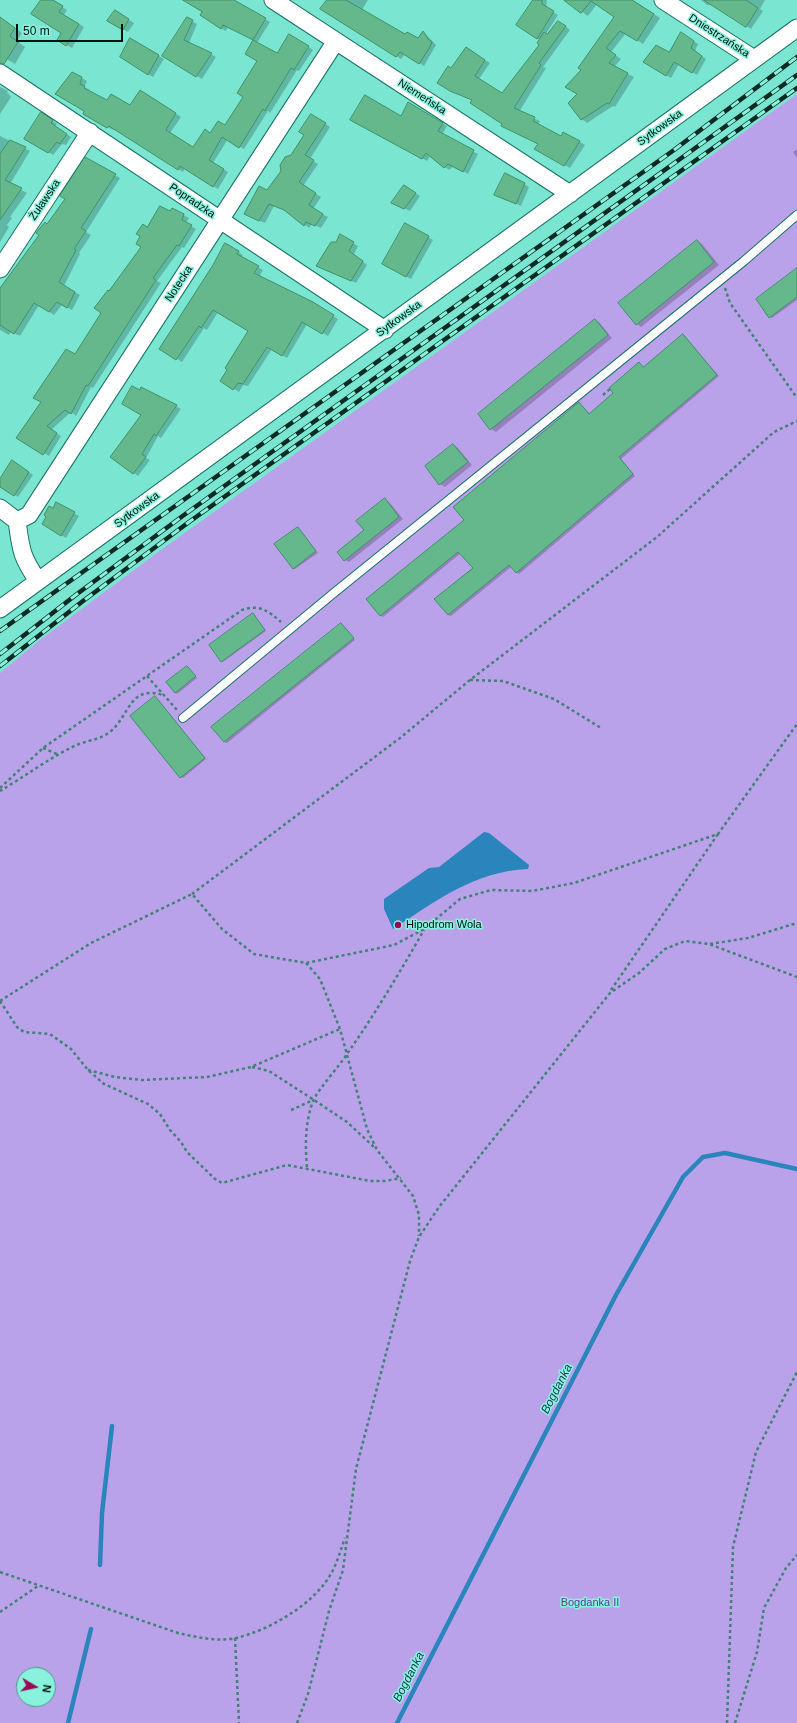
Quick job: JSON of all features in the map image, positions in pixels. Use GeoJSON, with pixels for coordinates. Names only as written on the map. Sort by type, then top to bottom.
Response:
{"type":"FeatureCollection","features":[{"type":"Feature","properties":{"kind":"street","name":"Niemeńska"},"geometry":{"type":"LineString","coordinates":[[273,0],[570,194]]}},
{"type":"Feature","properties":{"kind":"street","name":"Dniestrzańska"},"geometry":{"type":"LineString","coordinates":[[663,0],[754,59]]}},
{"type":"Feature","properties":{"kind":"street","name":"Sytkowska"},"geometry":{"type":"LineString","coordinates":[[0,609],[385,330],[797,28]]}},
{"type":"Feature","properties":{"kind":"street","name":"Notecka"},"geometry":{"type":"LineString","coordinates":[[17,521],[29,515],[336,41]]}},
{"type":"Feature","properties":{"kind":"street","name":"Popradzka"},"geometry":{"type":"LineString","coordinates":[[0,73],[385,330]]}},
{"type":"Feature","properties":{"kind":"street","name":"Żuławska"},"geometry":{"type":"LineString","coordinates":[[0,269],[90,132]]}},
{"type":"Feature","properties":{"kind":"street"},"geometry":{"type":"LineString","coordinates":[[0,508],[17,521],[19,544],[25,562],[38,581]]}},
{"type":"Feature","properties":{"kind":"lane"},"geometry":{"type":"LineString","coordinates":[[183,718],[335,592],[722,279],[797,215]]}},
{"type":"Feature","properties":{"kind":"path"},"geometry":{"type":"LineString","coordinates":[[722,279],[730,303],[797,398]]}},
{"type":"Feature","properties":{"kind":"path"},"geometry":{"type":"LineString","coordinates":[[603,395],[610,389]]}},
{"type":"Feature","properties":{"kind":"path"},"geometry":{"type":"LineString","coordinates":[[401,1178],[385,1181],[370,1180],[306,1167],[288,1165],[222,1183],[215,1179],[187,1152],[160,1114],[148,1104],[104,1084],[88,1070],[71,1049],[50,1034],[24,1032],[17,1027],[0,1001],[91,943],[192,894],[400,738],[470,680],[657,537],[774,432],[797,421]]}},
{"type":"Feature","properties":{"kind":"path"},"geometry":{"type":"LineString","coordinates":[[0,789],[43,748],[242,610],[254,606],[268,611],[291,630]]}},
{"type":"Feature","properties":{"kind":"path"},"geometry":{"type":"LineString","coordinates":[[147,676],[183,718]]}},
{"type":"Feature","properties":{"kind":"path"},"geometry":{"type":"LineString","coordinates":[[470,680],[503,681],[554,699],[601,728]]}},
{"type":"Feature","properties":{"kind":"path"},"geometry":{"type":"LineString","coordinates":[[0,789],[79,744],[97,739],[111,732],[131,703],[140,695],[151,691],[163,695]]}},
{"type":"Feature","properties":{"kind":"path"},"geometry":{"type":"LineString","coordinates":[[297,1723],[308,1694],[329,1611],[343,1570],[356,1469],[410,1261],[419,1237],[439,1207],[610,993],[718,834],[797,724]]}},
{"type":"Feature","properties":{"kind":"path"},"geometry":{"type":"LineString","coordinates":[[43,748],[59,755]]}},
{"type":"Feature","properties":{"kind":"path"},"geometry":{"type":"LineString","coordinates":[[192,894],[222,929],[254,954],[306,963],[394,945],[424,929],[460,899],[491,890],[532,891],[574,883],[718,834]]}},
{"type":"Feature","properties":{"kind":"path"},"geometry":{"type":"LineString","coordinates":[[709,944],[748,938],[797,923]]}},
{"type":"Feature","properties":{"kind":"path"},"geometry":{"type":"LineString","coordinates":[[306,1167],[305,1145],[307,1123],[314,1100],[347,1055],[388,993],[424,929]]}},
{"type":"Feature","properties":{"kind":"path"},"geometry":{"type":"LineString","coordinates":[[610,993],[639,973],[665,949],[685,941],[709,944],[797,977]]}},
{"type":"Feature","properties":{"kind":"path"},"geometry":{"type":"LineString","coordinates":[[306,963],[320,979],[340,1029],[367,1129],[377,1150]]}},
{"type":"Feature","properties":{"kind":"path"},"geometry":{"type":"LineString","coordinates":[[88,1070],[115,1077],[142,1080],[207,1077],[251,1067],[340,1029]]}},
{"type":"Feature","properties":{"kind":"path"},"geometry":{"type":"LineString","coordinates":[[251,1067],[269,1071],[314,1100],[347,1122],[377,1150],[401,1178],[413,1196],[419,1215],[419,1237]]}},
{"type":"Feature","properties":{"kind":"path"},"geometry":{"type":"LineString","coordinates":[[291,1110],[314,1100]]}},
{"type":"Feature","properties":{"kind":"path"},"geometry":{"type":"LineString","coordinates":[[727,1723],[733,1547],[756,1452],[797,1372]]}},
{"type":"Feature","properties":{"kind":"path"},"geometry":{"type":"LineString","coordinates":[[0,1572],[178,1633],[206,1638],[235,1638],[277,1623],[309,1601],[333,1571],[347,1534]]}},
{"type":"Feature","properties":{"kind":"path"},"geometry":{"type":"LineString","coordinates":[[734,1723],[757,1652],[764,1608],[786,1568],[797,1555]]}},
{"type":"Feature","properties":{"kind":"path"},"geometry":{"type":"LineString","coordinates":[[0,1612],[38,1586]]}},
{"type":"Feature","properties":{"kind":"path"},"geometry":{"type":"LineString","coordinates":[[235,1638],[238,1723]]}},
{"type":"Feature","properties":{"kind":"green space","name":"Hipodrom Wola"},"geometry":{"type":"Polygon","coordinates":[[[797,94],[797,1723],[0,1723],[0,673],[40,640],[161,550],[797,94]]]}},
{"type":"Feature","properties":{"kind":"water"},"geometry":{"type":"Polygon","coordinates":[[[484,832],[489,833],[529,865],[528,869],[509,871],[473,881],[441,898],[393,929],[384,909],[384,899],[429,868],[439,867],[484,832]]]}},
{"type":"Feature","properties":{"kind":"building"},"geometry":{"type":"Polygon","coordinates":[[[41,0],[53,0],[63,6],[59,12],[79,24],[66,46],[57,40],[61,33],[31,14],[41,0]]]}},
{"type":"Feature","properties":{"kind":"building"},"geometry":{"type":"Polygon","coordinates":[[[183,0],[234,0],[266,18],[253,40],[223,25],[221,29],[200,15],[202,12],[183,0]]]}},
{"type":"Feature","properties":{"kind":"building"},"geometry":{"type":"Polygon","coordinates":[[[327,0],[346,0],[405,34],[407,32],[418,38],[423,31],[432,42],[430,47],[419,64],[400,52],[396,57],[320,9],[327,0]]]}},
{"type":"Feature","properties":{"kind":"building"},"geometry":{"type":"Polygon","coordinates":[[[533,0],[542,0],[542,4],[554,11],[537,39],[516,25],[533,0]]]}},
{"type":"Feature","properties":{"kind":"building"},"geometry":{"type":"Polygon","coordinates":[[[564,0],[632,0],[654,14],[637,41],[620,31],[606,48],[616,55],[609,63],[628,73],[609,104],[607,103],[581,120],[568,103],[577,94],[565,87],[581,70],[578,68],[614,17],[591,1],[581,13],[564,0]]]}},
{"type":"Feature","properties":{"kind":"building"},"geometry":{"type":"Polygon","coordinates":[[[704,0],[746,0],[758,8],[746,27],[704,0]]]}},
{"type":"Feature","properties":{"kind":"building"},"geometry":{"type":"Polygon","coordinates":[[[115,10],[129,19],[123,30],[107,21],[115,10]]]}},
{"type":"Feature","properties":{"kind":"building"},"geometry":{"type":"Polygon","coordinates":[[[0,17],[15,28],[10,36],[18,42],[4,64],[0,63],[0,17]]]}},
{"type":"Feature","properties":{"kind":"building"},"geometry":{"type":"Polygon","coordinates":[[[187,17],[193,20],[184,40],[212,53],[196,77],[162,56],[187,17]]]}},
{"type":"Feature","properties":{"kind":"building"},"geometry":{"type":"Polygon","coordinates":[[[558,21],[566,26],[539,63],[541,65],[514,108],[535,117],[533,121],[561,136],[563,132],[580,141],[564,166],[534,149],[538,144],[501,126],[502,124],[470,103],[472,100],[450,91],[437,83],[448,66],[451,68],[466,47],[485,60],[475,76],[502,93],[539,45],[537,43],[544,32],[547,34],[558,21]]]}},
{"type":"Feature","properties":{"kind":"building"},"geometry":{"type":"Polygon","coordinates":[[[681,32],[694,41],[691,48],[702,56],[692,73],[674,62],[666,76],[643,62],[656,45],[669,52],[681,32]]]}},
{"type":"Feature","properties":{"kind":"building"},"geometry":{"type":"Polygon","coordinates":[[[289,34],[309,46],[294,70],[291,68],[265,111],[263,109],[239,148],[222,137],[209,160],[224,169],[213,187],[180,166],[178,170],[109,126],[107,128],[83,114],[84,111],[55,94],[72,72],[82,77],[80,84],[85,86],[84,88],[107,100],[111,94],[130,105],[140,90],[176,113],[166,130],[193,147],[205,129],[210,133],[218,121],[225,125],[243,97],[237,93],[257,61],[245,54],[253,40],[277,53],[289,34]]]}},
{"type":"Feature","properties":{"kind":"building"},"geometry":{"type":"Polygon","coordinates":[[[130,38],[159,55],[148,75],[120,57],[130,38]]]}},
{"type":"Feature","properties":{"kind":"building"},"geometry":{"type":"Polygon","coordinates":[[[365,95],[401,116],[408,102],[443,123],[438,131],[474,150],[463,172],[448,164],[444,168],[426,153],[422,159],[350,120],[365,95]]]}},
{"type":"Feature","properties":{"kind":"building"},"geometry":{"type":"Polygon","coordinates":[[[41,112],[53,120],[51,123],[67,134],[60,144],[57,142],[48,153],[24,139],[41,112]]]}},
{"type":"Feature","properties":{"kind":"building"},"geometry":{"type":"Polygon","coordinates":[[[311,114],[326,123],[305,155],[314,160],[299,182],[316,193],[309,205],[323,214],[315,226],[306,222],[304,226],[284,210],[269,204],[259,221],[244,214],[259,186],[267,190],[281,171],[280,165],[285,157],[291,155],[304,135],[299,132],[311,114]]]}},
{"type":"Feature","properties":{"kind":"building"},"geometry":{"type":"Polygon","coordinates":[[[10,140],[26,147],[5,180],[22,188],[0,220],[0,154],[10,140]]]}},
{"type":"Feature","properties":{"kind":"building"},"geometry":{"type":"Polygon","coordinates":[[[85,157],[116,174],[81,228],[86,231],[74,249],[76,250],[59,282],[75,292],[67,308],[57,302],[49,312],[34,303],[14,334],[0,325],[0,288],[39,235],[36,233],[45,222],[47,224],[65,199],[60,196],[85,157]]]}},
{"type":"Feature","properties":{"kind":"building"},"geometry":{"type":"Polygon","coordinates":[[[505,173],[525,183],[516,204],[494,195],[505,173]]]}},
{"type":"Feature","properties":{"kind":"building"},"geometry":{"type":"Polygon","coordinates":[[[404,185],[416,193],[404,209],[391,203],[404,185]]]}},
{"type":"Feature","properties":{"kind":"building"},"geometry":{"type":"Polygon","coordinates":[[[160,206],[170,211],[172,208],[184,214],[182,220],[192,225],[179,246],[177,245],[153,278],[156,280],[88,386],[86,385],[71,414],[65,410],[47,426],[57,433],[43,455],[16,438],[41,402],[33,398],[66,349],[75,354],[101,313],[94,308],[108,290],[109,291],[141,247],[136,244],[140,236],[136,234],[143,224],[147,227],[160,206]]]}},
{"type":"Feature","properties":{"kind":"building"},"geometry":{"type":"Polygon","coordinates":[[[405,223],[429,236],[406,277],[382,264],[405,223]]]}},
{"type":"Feature","properties":{"kind":"building"},"geometry":{"type":"Polygon","coordinates":[[[340,234],[354,242],[349,251],[363,261],[351,281],[316,266],[331,242],[336,242],[340,234]]]}},
{"type":"Feature","properties":{"kind":"building"},"geometry":{"type":"Polygon","coordinates":[[[697,240],[714,262],[636,325],[618,303],[697,240]]]}},
{"type":"Feature","properties":{"kind":"building"},"geometry":{"type":"Polygon","coordinates":[[[225,243],[239,251],[237,254],[259,266],[254,273],[313,302],[334,315],[322,334],[302,322],[282,356],[267,347],[243,384],[238,383],[233,390],[220,381],[227,370],[225,368],[248,331],[213,310],[201,328],[199,326],[176,360],[159,349],[213,265],[225,243]]]}},
{"type":"Feature","properties":{"kind":"building"},"geometry":{"type":"Polygon","coordinates":[[[797,268],[797,297],[769,318],[756,299],[797,268]]]}},
{"type":"Feature","properties":{"kind":"building"},"geometry":{"type":"Polygon","coordinates":[[[595,319],[608,335],[490,430],[478,414],[595,319]]]}},
{"type":"Feature","properties":{"kind":"building"},"geometry":{"type":"Polygon","coordinates":[[[683,334],[717,375],[619,457],[633,474],[516,573],[509,565],[448,615],[434,599],[473,568],[458,552],[380,616],[366,599],[464,520],[453,507],[579,402],[589,414],[613,393],[609,388],[639,362],[643,367],[683,334]]]}},
{"type":"Feature","properties":{"kind":"building"},"geometry":{"type":"Polygon","coordinates":[[[132,386],[140,390],[141,387],[177,405],[156,436],[154,434],[142,454],[146,457],[133,474],[110,457],[141,415],[122,404],[132,386]]]}},
{"type":"Feature","properties":{"kind":"building"},"geometry":{"type":"Polygon","coordinates":[[[453,444],[468,462],[439,485],[425,466],[453,444]]]}},
{"type":"Feature","properties":{"kind":"building"},"geometry":{"type":"Polygon","coordinates":[[[12,460],[29,472],[14,496],[0,487],[0,479],[12,460]]]}},
{"type":"Feature","properties":{"kind":"building"},"geometry":{"type":"Polygon","coordinates":[[[385,498],[399,517],[344,561],[337,552],[364,530],[356,521],[385,498]]]}},
{"type":"Feature","properties":{"kind":"building"},"geometry":{"type":"Polygon","coordinates":[[[56,502],[75,512],[61,536],[42,524],[46,517],[44,515],[49,506],[53,508],[56,502]]]}},
{"type":"Feature","properties":{"kind":"building"},"geometry":{"type":"Polygon","coordinates":[[[298,527],[316,551],[293,569],[274,544],[298,527]]]}},
{"type":"Feature","properties":{"kind":"building"},"geometry":{"type":"Polygon","coordinates":[[[253,613],[265,630],[221,662],[209,645],[253,613]]]}},
{"type":"Feature","properties":{"kind":"building"},"geometry":{"type":"Polygon","coordinates":[[[341,623],[354,638],[224,742],[211,727],[341,623]]]}},
{"type":"Feature","properties":{"kind":"building"},"geometry":{"type":"Polygon","coordinates":[[[187,666],[196,676],[175,693],[166,682],[187,666]]]}},
{"type":"Feature","properties":{"kind":"building"},"geometry":{"type":"Polygon","coordinates":[[[155,696],[205,758],[180,778],[130,716],[155,696]]]}},
{"type":"Feature","properties":{"kind":"waterway","name":"Bogdanka"},"geometry":{"type":"LineString","coordinates":[[397,1723],[616,1295],[683,1177],[703,1157],[725,1153],[797,1169]]}},
{"type":"Feature","properties":{"kind":"waterway"},"geometry":{"type":"LineString","coordinates":[[100,1565],[102,1513],[112,1426]]}},
{"type":"Feature","properties":{"kind":"waterway"},"geometry":{"type":"LineString","coordinates":[[68,1723],[91,1629]]}},
{"type":"Feature","properties":{"kind":"railway"},"geometry":{"type":"LineString","coordinates":[[0,631],[674,150],[797,57]]}},
{"type":"Feature","properties":{"kind":"railway"},"geometry":{"type":"LineString","coordinates":[[0,654],[77,594],[184,515],[797,75]]}},
{"type":"Feature","properties":{"kind":"railway"},"geometry":{"type":"LineString","coordinates":[[0,666],[83,601],[189,522],[797,88]]}},
{"type":"Feature","properties":{"kind":"place","name":"Hipodrom Wola"},"geometry":{"type":"Point","coordinates":[398,925]}},
{"type":"Feature","properties":{"kind":"park label","name":"Bogdanka II"},"geometry":{"type":"Point","coordinates":[590,1603]}}]}
